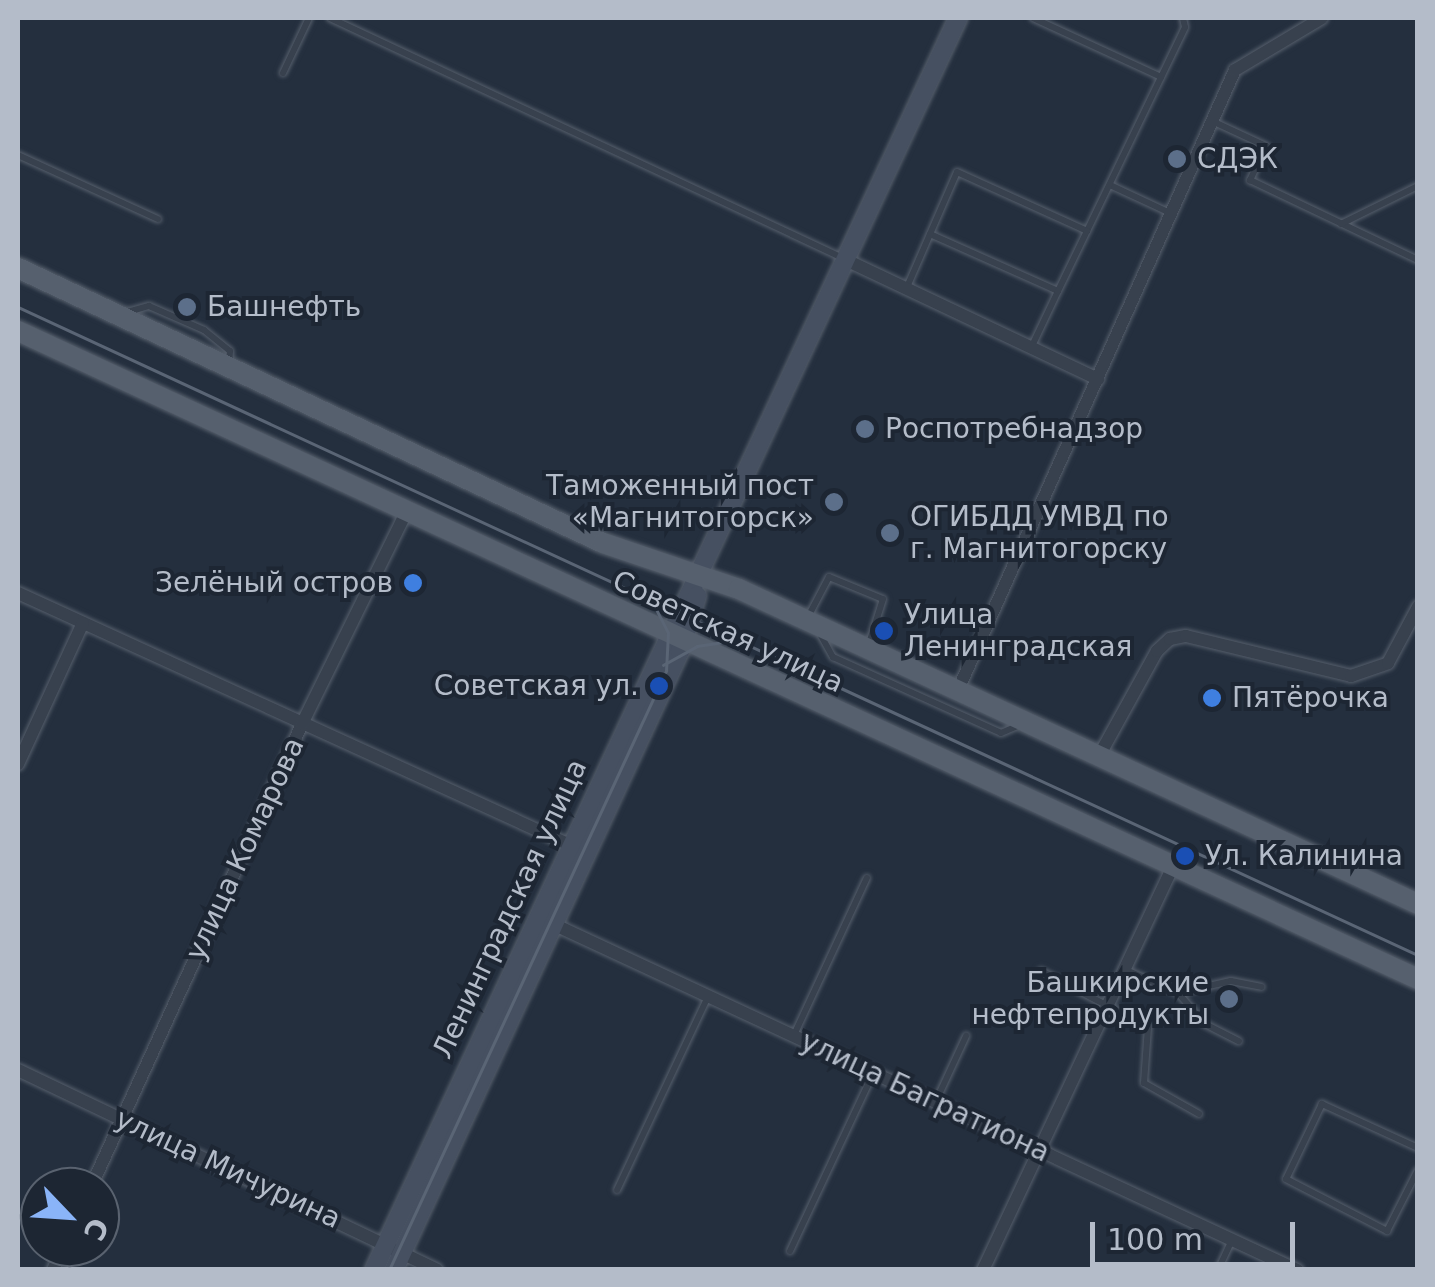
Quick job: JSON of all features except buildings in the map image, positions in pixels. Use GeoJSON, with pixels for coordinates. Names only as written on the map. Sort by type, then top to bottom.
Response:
{"type":"FeatureCollection","features":[{"type":"Feature","properties":{"kind":"main road","name":"Ленинградская улица"},"geometry":{"type":"LineString","coordinates":[[374,1270],[394,1256],[553,924],[674,638],[958,18]]}},
{"type":"Feature","properties":{"kind":"main road","name":"Советская улица"},"geometry":{"type":"LineString","coordinates":[[18,268],[603,543],[702,576],[812,623],[1418,904]]}},
{"type":"Feature","properties":{"kind":"main road","name":"Советская улица"},"geometry":{"type":"LineString","coordinates":[[18,331],[406,514],[1418,979]]}},
{"type":"Feature","properties":{"kind":"main road","name":"Ленинградская улица"},"geometry":{"type":"LineString","coordinates":[[394,1256],[570,844],[674,638]]}},
{"type":"Feature","properties":{"kind":"street"},"geometry":{"type":"LineString","coordinates":[[958,690],[1235,70],[1316,19]]}},
{"type":"Feature","properties":{"kind":"street"},"geometry":{"type":"LineString","coordinates":[[846,260],[1098,379]]}},
{"type":"Feature","properties":{"kind":"street","name":"улица Комарова"},"geometry":{"type":"LineString","coordinates":[[99,1167],[302,724],[406,514]]}},
{"type":"Feature","properties":{"kind":"street"},"geometry":{"type":"LineString","coordinates":[[18,592],[570,844]]}},
{"type":"Feature","properties":{"kind":"street"},"geometry":{"type":"LineString","coordinates":[[1099,756],[1157,651],[1170,639],[1186,636],[1351,676],[1376,672],[1388,662],[1418,606]]}},
{"type":"Feature","properties":{"kind":"street"},"geometry":{"type":"LineString","coordinates":[[18,764],[83,623]]}},
{"type":"Feature","properties":{"kind":"street"},"geometry":{"type":"LineString","coordinates":[[984,1270],[1173,867]]}},
{"type":"Feature","properties":{"kind":"street","name":"улица Багратиона"},"geometry":{"type":"LineString","coordinates":[[553,924],[1297,1270]]}},
{"type":"Feature","properties":{"kind":"street","name":"улица Мичурина"},"geometry":{"type":"LineString","coordinates":[[18,1070],[394,1256],[438,1270]]}},
{"type":"Feature","properties":{"kind":"lane"},"geometry":{"type":"LineString","coordinates":[[283,73],[309,18]]}},
{"type":"Feature","properties":{"kind":"lane"},"geometry":{"type":"LineString","coordinates":[[330,18],[846,260]]}},
{"type":"Feature","properties":{"kind":"lane"},"geometry":{"type":"LineString","coordinates":[[1034,18],[1161,77]]}},
{"type":"Feature","properties":{"kind":"lane"},"geometry":{"type":"LineString","coordinates":[[1032,346],[1161,77],[1184,18]]}},
{"type":"Feature","properties":{"kind":"lane"},"geometry":{"type":"LineString","coordinates":[[1212,121],[1266,146],[1250,180],[1418,260]]}},
{"type":"Feature","properties":{"kind":"lane"},"geometry":{"type":"LineString","coordinates":[[18,155],[158,219]]}},
{"type":"Feature","properties":{"kind":"lane"},"geometry":{"type":"LineString","coordinates":[[907,287],[957,172],[1086,232]]}},
{"type":"Feature","properties":{"kind":"lane"},"geometry":{"type":"LineString","coordinates":[[1110,185],[1170,213]]}},
{"type":"Feature","properties":{"kind":"lane"},"geometry":{"type":"LineString","coordinates":[[1340,224],[1418,186]]}},
{"type":"Feature","properties":{"kind":"lane"},"geometry":{"type":"LineString","coordinates":[[930,234],[1058,291]]}},
{"type":"Feature","properties":{"kind":"lane"},"geometry":{"type":"LineString","coordinates":[[867,648],[884,600],[828,577],[812,623],[822,646],[833,658],[1000,734],[1025,721]]}},
{"type":"Feature","properties":{"kind":"lane"},"geometry":{"type":"LineString","coordinates":[[794,1035],[867,878]]}},
{"type":"Feature","properties":{"kind":"lane"},"geometry":{"type":"LineString","coordinates":[[1125,969],[1178,993],[1205,1024],[1239,1040]]}},
{"type":"Feature","properties":{"kind":"lane"},"geometry":{"type":"LineString","coordinates":[[1041,971],[1109,1003],[1152,1035],[1144,1074],[1149,1090],[1200,1114]]}},
{"type":"Feature","properties":{"kind":"lane"},"geometry":{"type":"LineString","coordinates":[[1178,993],[1231,981],[1261,987]]}},
{"type":"Feature","properties":{"kind":"lane"},"geometry":{"type":"LineString","coordinates":[[617,1190],[709,995]]}},
{"type":"Feature","properties":{"kind":"lane"},"geometry":{"type":"LineString","coordinates":[[935,1102],[966,1036]]}},
{"type":"Feature","properties":{"kind":"lane"},"geometry":{"type":"LineString","coordinates":[[790,1251],[873,1074]]}},
{"type":"Feature","properties":{"kind":"lane"},"geometry":{"type":"LineString","coordinates":[[1418,1148],[1322,1104],[1286,1179],[1387,1231],[1418,1170]]}},
{"type":"Feature","properties":{"kind":"lane"},"geometry":{"type":"LineString","coordinates":[[1218,1270],[1232,1240]]}},
{"type":"Feature","properties":{"kind":"tram line"},"geometry":{"type":"LineString","coordinates":[[18,307],[1418,955]]}},
{"type":"Feature","properties":{"kind":"tram line"},"geometry":{"type":"LineString","coordinates":[[389,1270],[666,671],[668,633],[652,601]]}},
{"type":"Feature","properties":{"kind":"tram line"},"geometry":{"type":"LineString","coordinates":[[663,665],[697,646],[737,640]]}},
{"type":"Feature","properties":{"kind":"place","name":"СДЭК"},"geometry":{"type":"Point","coordinates":[1177,159]}},
{"type":"Feature","properties":{"kind":"place","name":"Башнефть"},"geometry":{"type":"Point","coordinates":[187,307]}},
{"type":"Feature","properties":{"kind":"place","name":"Роспотребнадзор"},"geometry":{"type":"Point","coordinates":[865,429]}},
{"type":"Feature","properties":{"kind":"place","name":"Таможенный пост «Магнитогорск»"},"geometry":{"type":"Point","coordinates":[834,502]}},
{"type":"Feature","properties":{"kind":"place","name":"ОГИБДД УМВД по г. Магнитогорску"},"geometry":{"type":"Point","coordinates":[890,533]}},
{"type":"Feature","properties":{"kind":"place","name":"Зелёный остров"},"geometry":{"type":"Point","coordinates":[413,583]}},
{"type":"Feature","properties":{"kind":"place","name":"Улица Ленинградская"},"geometry":{"type":"Point","coordinates":[884,631]}},
{"type":"Feature","properties":{"kind":"place","name":"Советская ул."},"geometry":{"type":"Point","coordinates":[659,686]}},
{"type":"Feature","properties":{"kind":"place","name":"Пятёрочка"},"geometry":{"type":"Point","coordinates":[1212,698]}},
{"type":"Feature","properties":{"kind":"place","name":"Ул. Калинина"},"geometry":{"type":"Point","coordinates":[1185,856]}},
{"type":"Feature","properties":{"kind":"place","name":"Башкирские нефтепродукты"},"geometry":{"type":"Point","coordinates":[1229,999]}}]}
